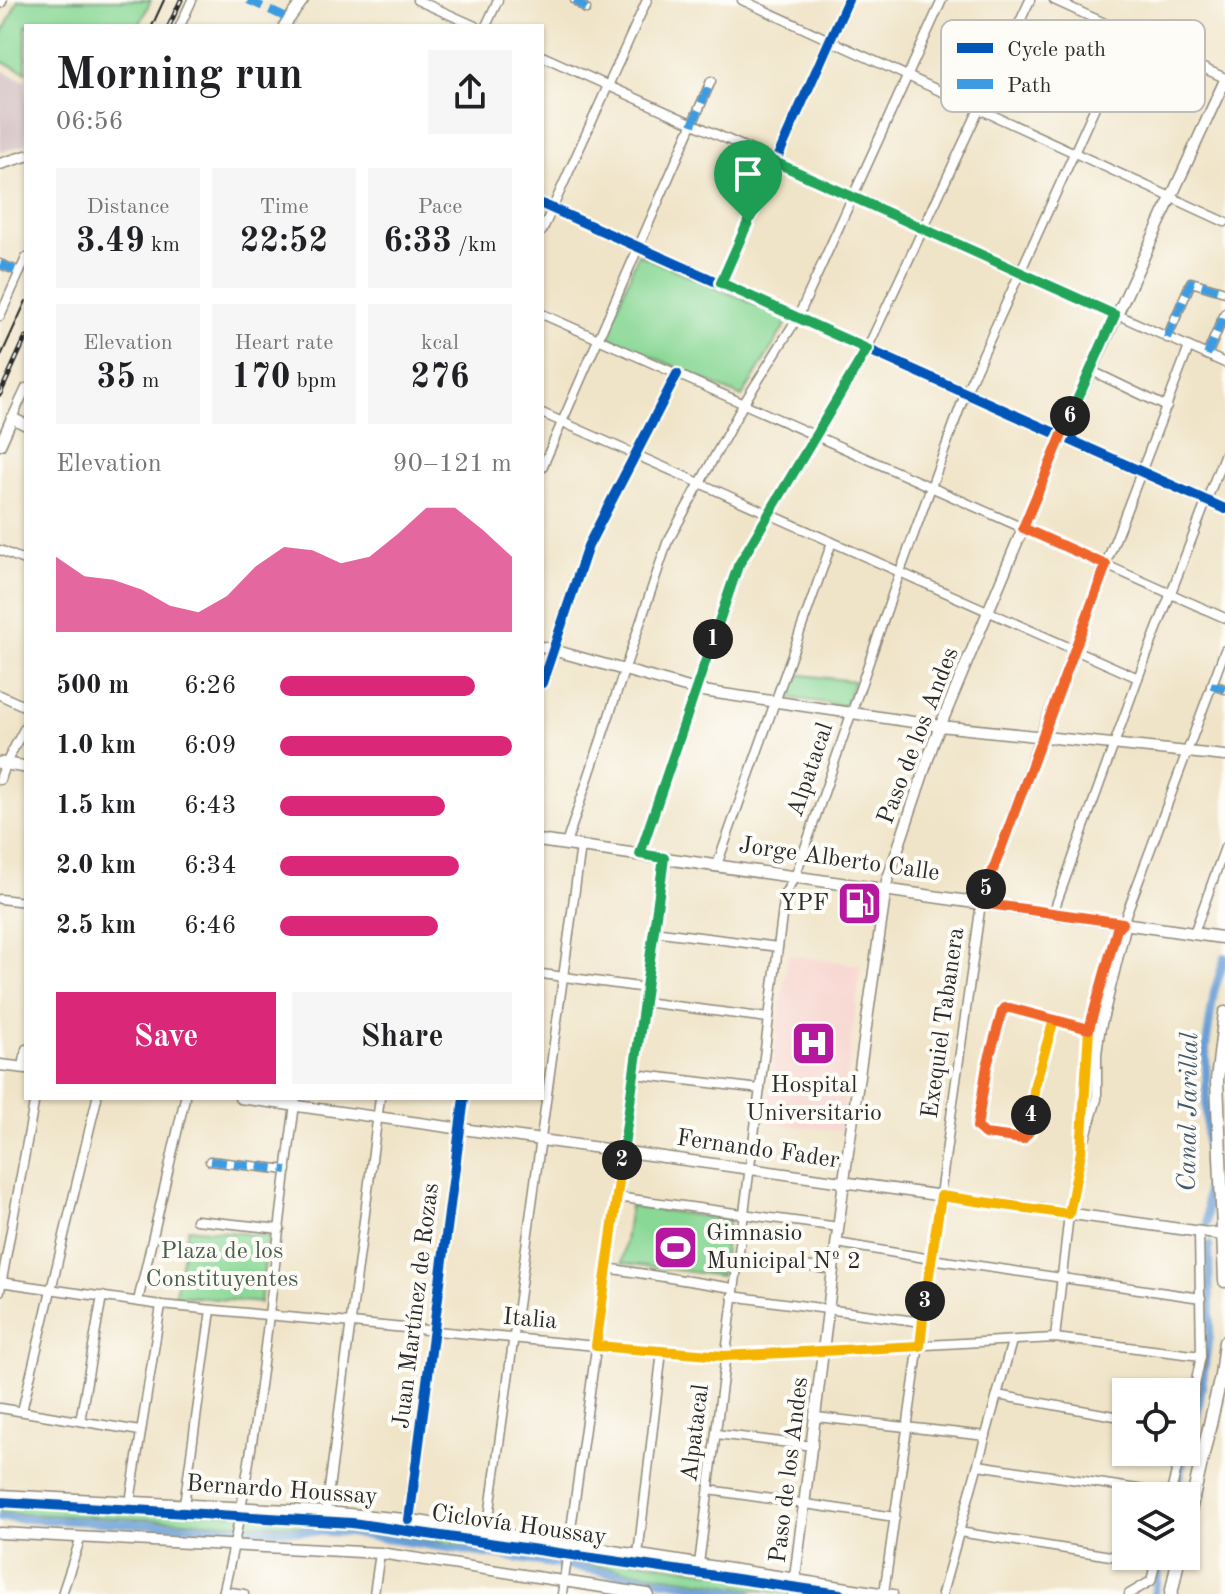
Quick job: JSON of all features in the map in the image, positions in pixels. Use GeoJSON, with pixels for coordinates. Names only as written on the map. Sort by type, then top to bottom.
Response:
{"type":"FeatureCollection","features":[{"type":"Feature","properties":{"kind":"main road"},"geometry":{"type":"LineString","coordinates":[[2,764],[24,767]]}},
{"type":"Feature","properties":{"kind":"main road","name":"Jorge Alberto Calle"},"geometry":{"type":"LineString","coordinates":[[544,841],[1225,938]]}},
{"type":"Feature","properties":{"kind":"main road"},"geometry":{"type":"LineString","coordinates":[[1225,1013],[1217,1065],[1225,1281]]}},
{"type":"Feature","properties":{"kind":"main road"},"geometry":{"type":"LineString","coordinates":[[1197,1482],[1221,1376],[1225,1342]]}},
{"type":"Feature","properties":{"kind":"main road"},"geometry":{"type":"LineString","coordinates":[[1171,1594],[1176,1570]]}},
{"type":"Feature","properties":{"kind":"street"},"geometry":{"type":"LineString","coordinates":[[181,24],[192,0]]}},
{"type":"Feature","properties":{"kind":"street"},"geometry":{"type":"LineString","coordinates":[[285,24],[303,0]]}},
{"type":"Feature","properties":{"kind":"street"},"geometry":{"type":"LineString","coordinates":[[417,0],[471,24]]}},
{"type":"Feature","properties":{"kind":"street"},"geometry":{"type":"LineString","coordinates":[[487,24],[498,0]]}},
{"type":"Feature","properties":{"kind":"street"},"geometry":{"type":"LineString","coordinates":[[575,0],[586,9]]}},
{"type":"Feature","properties":{"kind":"street"},"geometry":{"type":"LineString","coordinates":[[544,226],[647,0]]}},
{"type":"Feature","properties":{"kind":"street"},"geometry":{"type":"LineString","coordinates":[[742,0],[941,92]]}},
{"type":"Feature","properties":{"kind":"street"},"geometry":{"type":"LineString","coordinates":[[721,283],[848,0]]}},
{"type":"Feature","properties":{"kind":"street"},"geometry":{"type":"LineString","coordinates":[[566,844],[663,552],[744,403],[798,317],[942,0]]}},
{"type":"Feature","properties":{"kind":"street"},"geometry":{"type":"LineString","coordinates":[[1021,20],[1030,0]]}},
{"type":"Feature","properties":{"kind":"street"},"geometry":{"type":"LineString","coordinates":[[1054,0],[1098,20]]}},
{"type":"Feature","properties":{"kind":"street"},"geometry":{"type":"LineString","coordinates":[[544,57],[1225,363]]}},
{"type":"Feature","properties":{"kind":"street"},"geometry":{"type":"LineString","coordinates":[[1205,70],[1225,79]]}},
{"type":"Feature","properties":{"kind":"street","name":"Paso de los Andes"},"geometry":{"type":"LineString","coordinates":[[793,1593],[844,1183],[885,889],[940,726],[1061,437],[1225,79]]}},
{"type":"Feature","properties":{"kind":"street"},"geometry":{"type":"LineString","coordinates":[[544,463],[711,81]]}},
{"type":"Feature","properties":{"kind":"street"},"geometry":{"type":"LineString","coordinates":[[640,854],[734,573],[867,349],[978,112]]}},
{"type":"Feature","properties":{"kind":"street"},"geometry":{"type":"LineString","coordinates":[[986,112],[1225,222]]}},
{"type":"Feature","properties":{"kind":"street","name":"Alpatacal"},"geometry":{"type":"LineString","coordinates":[[699,1564],[785,893],[795,877],[965,394],[1092,112]]}},
{"type":"Feature","properties":{"kind":"street"},"geometry":{"type":"LineString","coordinates":[[0,164],[24,157]]}},
{"type":"Feature","properties":{"kind":"street"},"geometry":{"type":"LineString","coordinates":[[544,205],[1225,509]]}},
{"type":"Feature","properties":{"kind":"street"},"geometry":{"type":"LineString","coordinates":[[0,316],[24,263]]}},
{"type":"Feature","properties":{"kind":"street"},"geometry":{"type":"LineString","coordinates":[[0,264],[20,272]]}},
{"type":"Feature","properties":{"kind":"street"},"geometry":{"type":"LineString","coordinates":[[1167,338],[1191,282],[1225,292]]}},
{"type":"Feature","properties":{"kind":"street"},"geometry":{"type":"LineString","coordinates":[[1207,355],[1225,313]]}},
{"type":"Feature","properties":{"kind":"street"},"geometry":{"type":"LineString","coordinates":[[544,315],[1225,618]]}},
{"type":"Feature","properties":{"kind":"street","name":"Exequiel Tabanera"},"geometry":{"type":"LineString","coordinates":[[889,1593],[895,1517],[981,903],[1040,736],[1189,347]]}},
{"type":"Feature","properties":{"kind":"street"},"geometry":{"type":"LineString","coordinates":[[1090,370],[1167,407]]}},
{"type":"Feature","properties":{"kind":"street"},"geometry":{"type":"LineString","coordinates":[[544,672],[548,649],[588,546],[677,374]]}},
{"type":"Feature","properties":{"kind":"street"},"geometry":{"type":"LineString","coordinates":[[0,445],[24,392]]}},
{"type":"Feature","properties":{"kind":"street"},"geometry":{"type":"LineString","coordinates":[[544,414],[1138,678]]}},
{"type":"Feature","properties":{"kind":"street"},"geometry":{"type":"LineString","coordinates":[[12,418],[24,424]]}},
{"type":"Feature","properties":{"kind":"street"},"geometry":{"type":"LineString","coordinates":[[1053,913],[1113,744],[1225,453]]}},
{"type":"Feature","properties":{"kind":"street"},"geometry":{"type":"LineString","coordinates":[[717,865],[832,542]]}},
{"type":"Feature","properties":{"kind":"street"},"geometry":{"type":"LineString","coordinates":[[0,550],[24,560]]}},
{"type":"Feature","properties":{"kind":"street"},"geometry":{"type":"LineString","coordinates":[[548,649],[696,690],[940,726],[1225,756]]}},
{"type":"Feature","properties":{"kind":"street"},"geometry":{"type":"LineString","coordinates":[[1055,1338],[1069,1214],[1081,1152],[1097,1099],[1097,1054],[1103,997],[1117,929],[1123,923],[1225,650]]}},
{"type":"Feature","properties":{"kind":"street"},"geometry":{"type":"LineString","coordinates":[[1211,685],[1225,689]]}},
{"type":"Feature","properties":{"kind":"street"},"geometry":{"type":"LineString","coordinates":[[0,695],[24,706]]}},
{"type":"Feature","properties":{"kind":"street"},"geometry":{"type":"LineString","coordinates":[[0,780],[2,764],[15,748],[24,729]]}},
{"type":"Feature","properties":{"kind":"street"},"geometry":{"type":"LineString","coordinates":[[487,1532],[581,846]]}},
{"type":"Feature","properties":{"kind":"street"},"geometry":{"type":"LineString","coordinates":[[1194,933],[1225,847]]}},
{"type":"Feature","properties":{"kind":"street"},"geometry":{"type":"LineString","coordinates":[[562,1594],[569,1561],[664,858]]}},
{"type":"Feature","properties":{"kind":"street"},"geometry":{"type":"LineString","coordinates":[[0,899],[24,902]]}},
{"type":"Feature","properties":{"kind":"street"},"geometry":{"type":"LineString","coordinates":[[653,931],[778,947]]}},
{"type":"Feature","properties":{"kind":"street"},"geometry":{"type":"LineString","coordinates":[[544,974],[646,988]]}},
{"type":"Feature","properties":{"kind":"street"},"geometry":{"type":"LineString","coordinates":[[1081,1152],[1089,1029],[1103,997]]}},
{"type":"Feature","properties":{"kind":"street"},"geometry":{"type":"LineString","coordinates":[[644,1002],[768,1018]]}},
{"type":"Feature","properties":{"kind":"street"},"geometry":{"type":"LineString","coordinates":[[1054,1020],[1035,1084],[1027,1137],[1023,1139],[979,1131],[984,1078],[1005,1008],[1010,1008],[1100,1032]]}},
{"type":"Feature","properties":{"kind":"street"},"geometry":{"type":"LineString","coordinates":[[1217,1065],[1225,1049]]}},
{"type":"Feature","properties":{"kind":"street"},"geometry":{"type":"LineString","coordinates":[[0,1065],[24,1068]]}},
{"type":"Feature","properties":{"kind":"street"},"geometry":{"type":"LineString","coordinates":[[634,1074],[760,1089]]}},
{"type":"Feature","properties":{"kind":"street"},"geometry":{"type":"LineString","coordinates":[[1,1285],[35,1100]]}},
{"type":"Feature","properties":{"kind":"street"},"geometry":{"type":"LineString","coordinates":[[22,1411],[97,1100]]}},
{"type":"Feature","properties":{"kind":"street"},"geometry":{"type":"LineString","coordinates":[[138,1301],[185,1100]]}},
{"type":"Feature","properties":{"kind":"street","name":"Fernando Fader"},"geometry":{"type":"LineString","coordinates":[[268,1100],[1223,1235]]}},
{"type":"Feature","properties":{"kind":"street"},"geometry":{"type":"LineString","coordinates":[[326,1512],[380,1100]]}},
{"type":"Feature","properties":{"kind":"street","name":"Juan Martínez de Rozas"},"geometry":{"type":"LineString","coordinates":[[409,1520],[464,1100]]}},
{"type":"Feature","properties":{"kind":"street"},"geometry":{"type":"LineString","coordinates":[[244,1594],[224,1592],[241,1508],[270,1315],[295,1102]]}},
{"type":"Feature","properties":{"kind":"street"},"geometry":{"type":"LineString","coordinates":[[210,1161],[287,1170]]}},
{"type":"Feature","properties":{"kind":"street"},"geometry":{"type":"LineString","coordinates":[[616,1197],[839,1227]]}},
{"type":"Feature","properties":{"kind":"street"},"geometry":{"type":"LineString","coordinates":[[196,1220],[280,1229]]}},
{"type":"Feature","properties":{"kind":"street"},"geometry":{"type":"LineString","coordinates":[[1196,1378],[1201,1356],[1199,1233]]}},
{"type":"Feature","properties":{"kind":"street"},"geometry":{"type":"LineString","coordinates":[[837,1243],[1201,1298]]}},
{"type":"Feature","properties":{"kind":"street"},"geometry":{"type":"LineString","coordinates":[[738,1257],[834,1270]]}},
{"type":"Feature","properties":{"kind":"street"},"geometry":{"type":"LineString","coordinates":[[607,1268],[830,1309],[922,1322]]}},
{"type":"Feature","properties":{"kind":"street","name":"Italia"},"geometry":{"type":"LineString","coordinates":[[1,1285],[211,1310],[724,1356],[1055,1338],[1201,1356]]}},
{"type":"Feature","properties":{"kind":"street"},"geometry":{"type":"LineString","coordinates":[[80,1421],[102,1296]]}},
{"type":"Feature","properties":{"kind":"street"},"geometry":{"type":"LineString","coordinates":[[130,1502],[161,1305]]}},
{"type":"Feature","properties":{"kind":"street"},"geometry":{"type":"LineString","coordinates":[[184,1505],[211,1310]]}},
{"type":"Feature","properties":{"kind":"street"},"geometry":{"type":"LineString","coordinates":[[942,1594],[1012,1341]]}},
{"type":"Feature","properties":{"kind":"street"},"geometry":{"type":"LineString","coordinates":[[638,1555],[662,1351]]}},
{"type":"Feature","properties":{"kind":"street"},"geometry":{"type":"LineString","coordinates":[[997,1395],[1112,1416]]}},
{"type":"Feature","properties":{"kind":"street"},"geometry":{"type":"LineString","coordinates":[[0,1408],[140,1431]]}},
{"type":"Feature","properties":{"kind":"street"},"geometry":{"type":"LineString","coordinates":[[816,1417],[986,1436]]}},
{"type":"Feature","properties":{"kind":"street"},"geometry":{"type":"LineString","coordinates":[[716,1434],[813,1446]]}},
{"type":"Feature","properties":{"kind":"street"},"geometry":{"type":"LineString","coordinates":[[978,1465],[1112,1486]]}},
{"type":"Feature","properties":{"kind":"street"},"geometry":{"type":"LineString","coordinates":[[709,1490],[895,1517]]}},
{"type":"Feature","properties":{"kind":"street","name":"Bernardo Houssay"},"geometry":{"type":"LineString","coordinates":[[0,1495],[326,1512],[409,1520],[889,1593]]}},
{"type":"Feature","properties":{"kind":"street"},"geometry":{"type":"LineString","coordinates":[[959,1532],[1112,1554]]}},
{"type":"Feature","properties":{"kind":"street"},"geometry":{"type":"LineString","coordinates":[[0,1533],[81,1537],[236,1533],[566,1577],[648,1594]]}},
{"type":"Feature","properties":{"kind":"street"},"geometry":{"type":"LineString","coordinates":[[62,1594],[81,1537]]}},
{"type":"Feature","properties":{"kind":"street"},"geometry":{"type":"LineString","coordinates":[[374,1594],[380,1553]]}},
{"type":"Feature","properties":{"kind":"street"},"geometry":{"type":"LineString","coordinates":[[1129,1594],[1151,1581],[1154,1570]]}},
{"type":"Feature","properties":{"kind":"shaded area"},"geometry":{"type":"Polygon","coordinates":[[[0,70],[24,80],[24,145],[0,152],[0,70]]]}},
{"type":"Feature","properties":{"kind":"shaded area","name":"Hospital Universitario"},"geometry":{"type":"Polygon","coordinates":[[[788,955],[861,965],[840,1131],[766,1123],[788,955]]]}},
{"type":"Feature","properties":{"kind":"green space"},"geometry":{"type":"Polygon","coordinates":[[[18,0],[151,0],[140,24],[24,24],[24,71],[0,61],[0,39],[18,0]]]}},
{"type":"Feature","properties":{"kind":"green space"},"geometry":{"type":"Polygon","coordinates":[[[638,254],[789,319],[742,397],[606,336],[638,254]]]}},
{"type":"Feature","properties":{"kind":"green space"},"geometry":{"type":"Polygon","coordinates":[[[794,674],[854,681],[845,706],[785,697],[794,674]]]}},
{"type":"Feature","properties":{"kind":"green space","name":"Gimnasio Municipal Nº 2"},"geometry":{"type":"Polygon","coordinates":[[[630,1206],[729,1220],[721,1276],[622,1263],[630,1206]]]}},
{"type":"Feature","properties":{"kind":"green space","name":"Plaza de los Constituyentes"},"geometry":{"type":"Polygon","coordinates":[[[188,1228],[268,1236],[260,1303],[175,1295],[188,1228]]]}},
{"type":"Feature","properties":{"kind":"green space"},"geometry":{"type":"Polygon","coordinates":[[[0,1502],[356,1519],[862,1594],[786,1594],[346,1528],[0,1513],[0,1502]]]}},
{"type":"Feature","properties":{"kind":"waterway","name":"Canal Jarillal"},"geometry":{"type":"LineString","coordinates":[[1207,1223],[1206,1046],[1214,992],[1225,957]]}},
{"type":"Feature","properties":{"kind":"waterway","name":"Canal Jarillal"},"geometry":{"type":"LineString","coordinates":[[1179,1482],[1199,1406],[1210,1330],[1209,1245]]}},
{"type":"Feature","properties":{"kind":"waterway"},"geometry":{"type":"LineString","coordinates":[[0,1518],[348,1533],[750,1594]]}},
{"type":"Feature","properties":{"kind":"waterway","name":"Canal Jarillal"},"geometry":{"type":"LineString","coordinates":[[1154,1594],[1159,1570]]}},
{"type":"Feature","properties":{"kind":"tram line"},"geometry":{"type":"LineString","coordinates":[[153,24],[164,0]]}},
{"type":"Feature","properties":{"kind":"tram line"},"geometry":{"type":"LineString","coordinates":[[0,358],[24,305]]}},
{"type":"Feature","properties":{"kind":"railway"},"geometry":{"type":"LineString","coordinates":[[170,24],[181,0]]}},
{"type":"Feature","properties":{"kind":"railway"},"geometry":{"type":"LineString","coordinates":[[0,394],[24,341]]}},
{"type":"Feature","properties":{"kind":"marked path"},"geometry":{"type":"LineString","coordinates":[[248,0],[289,19]]}},
{"type":"Feature","properties":{"kind":"marked path"},"geometry":{"type":"LineString","coordinates":[[575,0],[586,9]]}},
{"type":"Feature","properties":{"kind":"marked path"},"geometry":{"type":"LineString","coordinates":[[692,125],[711,81]]}},
{"type":"Feature","properties":{"kind":"marked path"},"geometry":{"type":"LineString","coordinates":[[0,264],[20,272]]}},
{"type":"Feature","properties":{"kind":"marked path"},"geometry":{"type":"LineString","coordinates":[[1167,338],[1191,282],[1225,292]]}},
{"type":"Feature","properties":{"kind":"marked path"},"geometry":{"type":"LineString","coordinates":[[1207,355],[1225,313]]}},
{"type":"Feature","properties":{"kind":"marked path"},"geometry":{"type":"LineString","coordinates":[[1211,685],[1225,689]]}},
{"type":"Feature","properties":{"kind":"marked path"},"geometry":{"type":"LineString","coordinates":[[1054,1020],[1035,1084],[1027,1137],[1023,1139],[979,1131],[977,1127],[987,1066],[1005,1008],[1010,1008],[1089,1029]]}},
{"type":"Feature","properties":{"kind":"marked path"},"geometry":{"type":"LineString","coordinates":[[210,1161],[287,1170]]}},
{"type":"Feature","properties":{"kind":"cycle path"},"geometry":{"type":"LineString","coordinates":[[721,283],[848,0]]}},
{"type":"Feature","properties":{"kind":"cycle path"},"geometry":{"type":"LineString","coordinates":[[544,205],[1225,509]]}},
{"type":"Feature","properties":{"kind":"cycle path"},"geometry":{"type":"LineString","coordinates":[[544,677],[588,546],[677,374]]}},
{"type":"Feature","properties":{"kind":"cycle path"},"geometry":{"type":"LineString","coordinates":[[409,1520],[464,1100]]}},
{"type":"Feature","properties":{"kind":"cycle path","name":"Ciclovía Houssay"},"geometry":{"type":"LineString","coordinates":[[0,1502],[352,1523],[840,1594]]}},
{"type":"Feature","properties":{"kind":"place","name":"YPF"},"geometry":{"type":"Point","coordinates":[860,904]}},
{"type":"Feature","properties":{"kind":"place","name":"Hospital Universitario"},"geometry":{"type":"Point","coordinates":[814,1044]}},
{"type":"Feature","properties":{"kind":"place","name":"Gimnasio Municipal Nº 2"},"geometry":{"type":"Point","coordinates":[675,1248]}},
{"type":"Feature","properties":{"kind":"route"},"geometry":{"type":"LineString","coordinates":[[748,222],[721,283],[867,349],[734,573],[640,854],[664,858],[596,1346],[724,1356],[920,1346],[941,1196],[1069,1214],[1081,1152],[1089,1029],[1054,1020],[1035,1084],[1029,1132],[1023,1139],[979,1131],[984,1078],[1005,1008],[1010,1008],[1089,1029],[1117,929],[1123,923],[981,903],[1040,736],[1106,565],[1023,528],[1115,315],[775,162],[748,222]]}}]}
